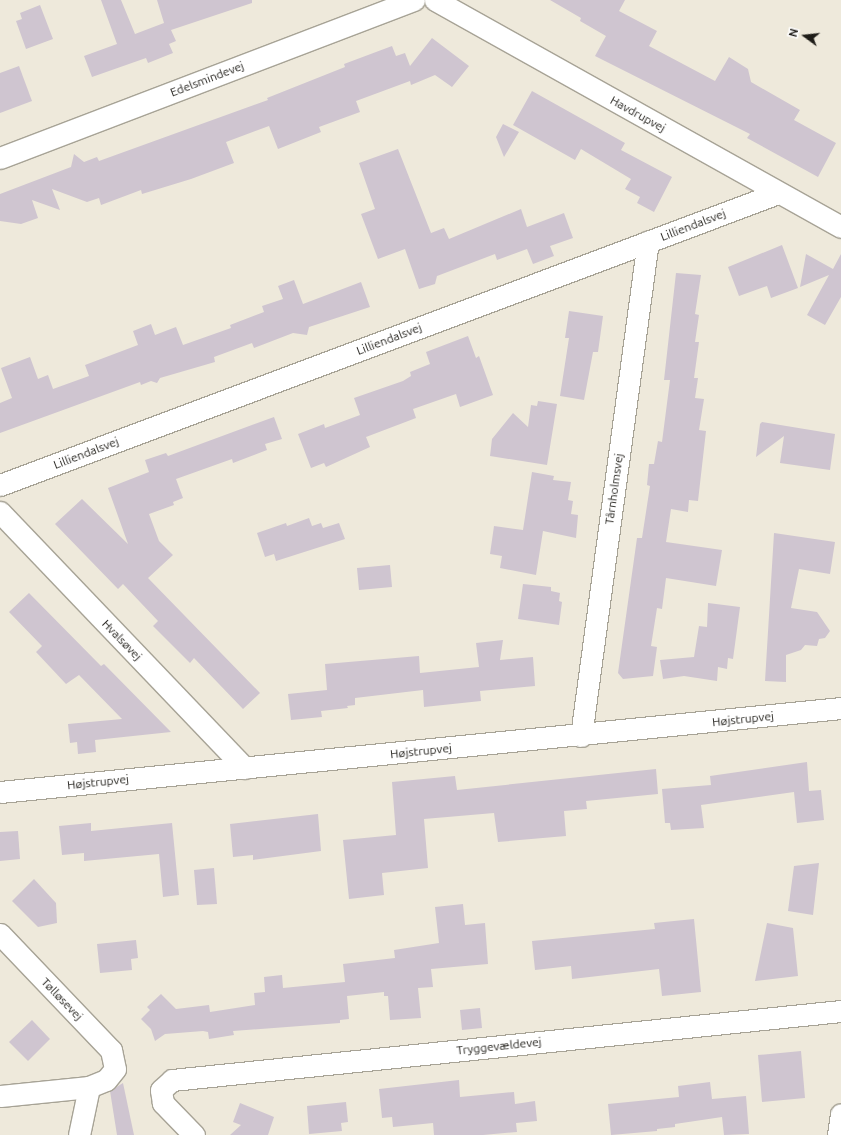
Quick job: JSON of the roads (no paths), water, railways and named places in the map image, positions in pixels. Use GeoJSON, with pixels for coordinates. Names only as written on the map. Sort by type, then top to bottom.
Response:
{"type":"FeatureCollection","features":[{"type":"Feature","properties":{"kind":"street","name":"Edelsmindevej"},"geometry":{"type":"LineString","coordinates":[[0,158],[414,0]]}},
{"type":"Feature","properties":{"kind":"street","name":"Havdrupvej"},"geometry":{"type":"LineString","coordinates":[[435,0],[841,227]]}},
{"type":"Feature","properties":{"kind":"street","name":"Lilliendalsvej"},"geometry":{"type":"LineString","coordinates":[[0,485],[778,193]]}},
{"type":"Feature","properties":{"kind":"street","name":"Tårnholmsvej"},"geometry":{"type":"LineString","coordinates":[[581,736],[648,242]]}},
{"type":"Feature","properties":{"kind":"street","name":"Hvalsøvej"},"geometry":{"type":"LineString","coordinates":[[0,512],[245,768]]}},
{"type":"Feature","properties":{"kind":"street","name":"Højstrupvej"},"geometry":{"type":"LineString","coordinates":[[0,792],[581,736],[841,708]]}},
{"type":"Feature","properties":{"kind":"street","name":"Tølløsevej"},"geometry":{"type":"LineString","coordinates":[[0,934],[111,1050],[115,1069],[106,1080],[89,1087]]}},
{"type":"Feature","properties":{"kind":"street","name":"Tryggevældevej"},"geometry":{"type":"LineString","coordinates":[[194,1135],[164,1103],[161,1090],[172,1080],[841,1011]]}},
{"type":"Feature","properties":{"kind":"street"},"geometry":{"type":"LineString","coordinates":[[0,1096],[89,1087],[79,1135]]}},
{"type":"Feature","properties":{"kind":"street"},"geometry":{"type":"LineString","coordinates":[[838,1135],[841,1114]]}}]}
